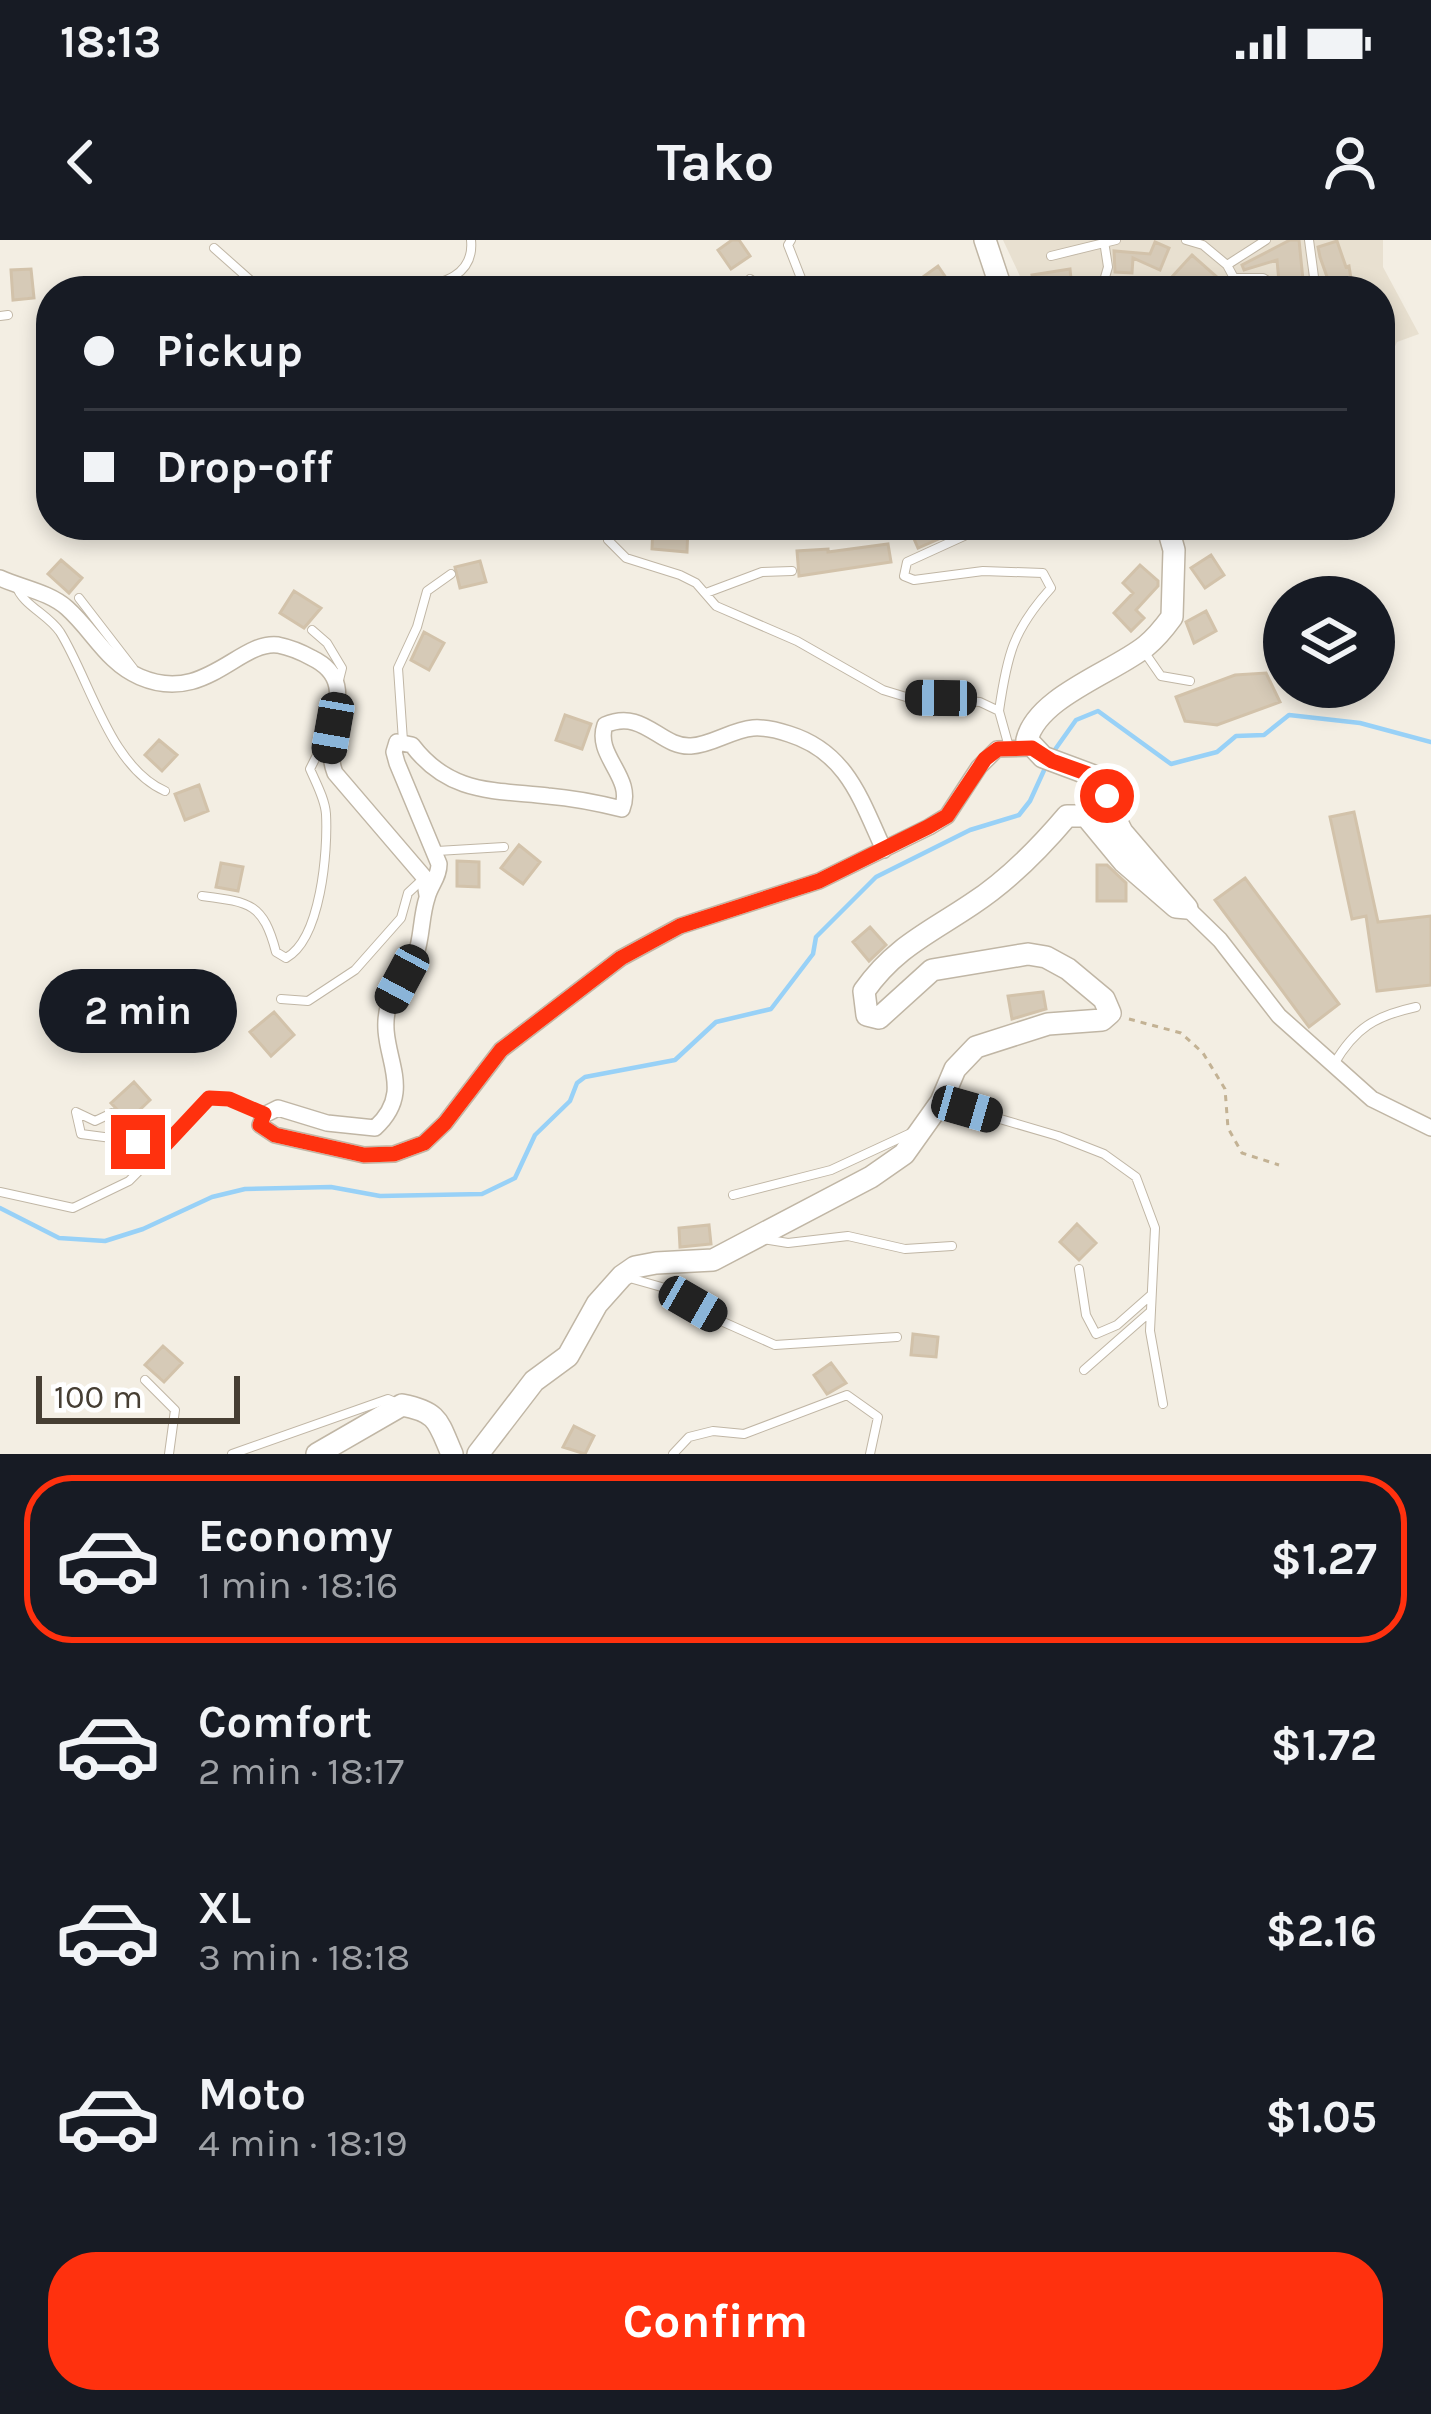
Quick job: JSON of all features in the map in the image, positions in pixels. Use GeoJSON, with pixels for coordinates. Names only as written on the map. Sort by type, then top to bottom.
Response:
{"type":"FeatureCollection","features":[{"type":"Feature","properties":{"kind":"street"},"geometry":{"type":"LineString","coordinates":[[985,240],[997,276]]}},
{"type":"Feature","properties":{"kind":"street"},"geometry":{"type":"LineString","coordinates":[[1034,754],[1027,740],[1029,731],[1053,706],[1142,649],[1172,617],[1172,540]]}},
{"type":"Feature","properties":{"kind":"street"},"geometry":{"type":"LineString","coordinates":[[8,582],[68,608],[115,663],[142,678],[196,681],[275,644],[315,659],[332,672],[338,685],[328,755],[335,773],[425,886]]}},
{"type":"Feature","properties":{"kind":"street"},"geometry":{"type":"LineString","coordinates":[[884,850],[840,764],[805,739],[769,728],[736,731],[683,746],[647,725],[605,725],[602,744],[625,790],[622,809],[480,790],[425,762],[412,745],[397,742],[394,752],[435,851],[439,874],[425,886],[416,954],[388,1005],[387,1032],[398,1092],[387,1117],[375,1128],[327,1123],[278,1108],[264,1114],[260,1125],[264,1130],[364,1155],[394,1154],[424,1143],[501,1050],[644,943],[680,926],[819,881],[884,850],[947,816],[985,759],[998,749],[1034,754],[1094,776],[1122,832],[1220,940],[1279,1016],[1372,1099],[1431,1128]]}},
{"type":"Feature","properties":{"kind":"street"},"geometry":{"type":"LineString","coordinates":[[478,1454],[534,1381],[568,1356],[597,1304],[622,1276],[656,1263],[713,1260],[871,1177],[904,1154],[940,1102],[955,1069],[976,1046],[1021,1030],[1102,1020],[1110,1013],[1104,998],[1068,969],[1028,954],[932,970],[879,1018],[867,1015],[863,1005],[864,991],[899,949],[975,903],[1030,860],[1067,816],[1086,816],[1124,862],[1176,907],[1187,908]]}},
{"type":"Feature","properties":{"kind":"street"},"geometry":{"type":"LineString","coordinates":[[317,1454],[402,1405],[425,1409],[436,1418],[452,1454]]}},
{"type":"Feature","properties":{"kind":"lane"},"geometry":{"type":"LineString","coordinates":[[454,276],[472,251],[471,240]]}},
{"type":"Feature","properties":{"kind":"lane"},"geometry":{"type":"LineString","coordinates":[[791,240],[788,245],[800,276]]}},
{"type":"Feature","properties":{"kind":"lane"},"geometry":{"type":"LineString","coordinates":[[1051,256],[1116,240]]}},
{"type":"Feature","properties":{"kind":"lane"},"geometry":{"type":"LineString","coordinates":[[1186,240],[1203,245],[1233,276]]}},
{"type":"Feature","properties":{"kind":"lane"},"geometry":{"type":"LineString","coordinates":[[1227,265],[1266,240]]}},
{"type":"Feature","properties":{"kind":"lane"},"geometry":{"type":"LineString","coordinates":[[1309,240],[1314,276]]}},
{"type":"Feature","properties":{"kind":"lane"},"geometry":{"type":"LineString","coordinates":[[1104,242],[1105,276]]}},
{"type":"Feature","properties":{"kind":"lane"},"geometry":{"type":"LineString","coordinates":[[214,248],[245,276]]}},
{"type":"Feature","properties":{"kind":"lane"},"geometry":{"type":"LineString","coordinates":[[609,540],[626,558],[680,574],[716,606],[796,641],[883,690],[906,697],[980,702],[999,711]]}},
{"type":"Feature","properties":{"kind":"lane"},"geometry":{"type":"LineString","coordinates":[[958,540],[907,562],[904,576],[914,580],[983,571],[1043,573],[1051,588],[1021,621],[999,711],[999,722],[1034,754]]}},
{"type":"Feature","properties":{"kind":"lane"},"geometry":{"type":"LineString","coordinates":[[706,593],[762,572],[792,571]]}},
{"type":"Feature","properties":{"kind":"lane"},"geometry":{"type":"LineString","coordinates":[[403,741],[401,656],[417,627],[427,591],[451,574]]}},
{"type":"Feature","properties":{"kind":"lane"},"geometry":{"type":"LineString","coordinates":[[8,582],[58,629],[129,766],[165,791]]}},
{"type":"Feature","properties":{"kind":"lane"},"geometry":{"type":"LineString","coordinates":[[79,598],[142,678]]}},
{"type":"Feature","properties":{"kind":"lane"},"geometry":{"type":"LineString","coordinates":[[312,630],[328,643],[342,668],[338,685]]}},
{"type":"Feature","properties":{"kind":"lane"},"geometry":{"type":"LineString","coordinates":[[1142,649],[1161,676],[1190,681]]}},
{"type":"Feature","properties":{"kind":"lane"},"geometry":{"type":"LineString","coordinates":[[202,896],[241,901],[262,913],[276,952],[286,958],[293,955],[303,942],[323,886],[326,809],[310,769],[317,755],[328,755]]}},
{"type":"Feature","properties":{"kind":"lane"},"geometry":{"type":"LineString","coordinates":[[435,851],[504,847]]}},
{"type":"Feature","properties":{"kind":"lane"},"geometry":{"type":"LineString","coordinates":[[280,999],[308,1001],[355,970],[401,918],[408,893],[425,886]]}},
{"type":"Feature","properties":{"kind":"lane"},"geometry":{"type":"LineString","coordinates":[[1334,1064],[1361,1027],[1379,1015],[1416,1007]]}},
{"type":"Feature","properties":{"kind":"lane"},"geometry":{"type":"LineString","coordinates":[[0,1192],[74,1208],[129,1181],[209,1098],[229,1099],[264,1114]]}},
{"type":"Feature","properties":{"kind":"lane"},"geometry":{"type":"LineString","coordinates":[[940,1102],[1058,1136],[1104,1154],[1136,1178],[1155,1228],[1150,1331],[1163,1404]]}},
{"type":"Feature","properties":{"kind":"lane"},"geometry":{"type":"LineString","coordinates":[[112,1112],[95,1121],[76,1112],[81,1133],[165,1145]]}},
{"type":"Feature","properties":{"kind":"lane"},"geometry":{"type":"LineString","coordinates":[[733,1195],[831,1170],[923,1127]]}},
{"type":"Feature","properties":{"kind":"lane"},"geometry":{"type":"LineString","coordinates":[[756,1238],[788,1243],[848,1235],[905,1249],[952,1246]]}},
{"type":"Feature","properties":{"kind":"lane"},"geometry":{"type":"LineString","coordinates":[[1079,1269],[1086,1315],[1096,1334],[1117,1324],[1152,1294]]}},
{"type":"Feature","properties":{"kind":"lane"},"geometry":{"type":"LineString","coordinates":[[622,1276],[665,1288],[775,1345],[897,1336]]}},
{"type":"Feature","properties":{"kind":"lane"},"geometry":{"type":"LineString","coordinates":[[1084,1370],[1151,1311]]}},
{"type":"Feature","properties":{"kind":"lane"},"geometry":{"type":"LineString","coordinates":[[145,1381],[175,1410],[169,1454]]}},
{"type":"Feature","properties":{"kind":"lane"},"geometry":{"type":"LineString","coordinates":[[674,1454],[689,1437],[712,1431],[744,1434],[847,1395],[878,1417],[870,1454]]}},
{"type":"Feature","properties":{"kind":"lane"},"geometry":{"type":"LineString","coordinates":[[232,1454],[388,1399],[402,1405]]}},
{"type":"Feature","properties":{"kind":"path"},"geometry":{"type":"LineString","coordinates":[[1110,1013],[1181,1033],[1203,1054],[1226,1089],[1228,1128],[1243,1153],[1279,1165]]}},
{"type":"Feature","properties":{"kind":"shaded area"},"geometry":{"type":"Polygon","coordinates":[[[1003,240],[1383,240],[1388,276],[1020,276],[1003,240]]]}},
{"type":"Feature","properties":{"kind":"shaded area"},"geometry":{"type":"Polygon","coordinates":[[[1395,289],[1419,334],[1395,346],[1395,289]]]}},
{"type":"Feature","properties":{"kind":"building"},"geometry":{"type":"Polygon","coordinates":[[[739,240],[750,256],[731,269],[718,250],[739,240]]]}},
{"type":"Feature","properties":{"kind":"building"},"geometry":{"type":"Polygon","coordinates":[[[1290,240],[1299,240],[1303,276],[1278,276],[1277,260],[1244,270],[1242,265],[1290,240]]]}},
{"type":"Feature","properties":{"kind":"building"},"geometry":{"type":"Polygon","coordinates":[[[1337,241],[1351,276],[1327,276],[1318,247],[1337,241]]]}},
{"type":"Feature","properties":{"kind":"building"},"geometry":{"type":"Polygon","coordinates":[[[1155,242],[1169,248],[1160,270],[1133,258],[1132,273],[1115,272],[1114,251],[1150,254],[1155,242]]]}},
{"type":"Feature","properties":{"kind":"building"},"geometry":{"type":"Polygon","coordinates":[[[1192,255],[1216,276],[1173,276],[1192,255]]]}},
{"type":"Feature","properties":{"kind":"building"},"geometry":{"type":"Polygon","coordinates":[[[938,266],[945,276],[924,276],[938,266]]]}},
{"type":"Feature","properties":{"kind":"building"},"geometry":{"type":"Polygon","coordinates":[[[31,269],[34,298],[13,300],[11,270],[31,269]]]}},
{"type":"Feature","properties":{"kind":"building"},"geometry":{"type":"Polygon","coordinates":[[[1070,269],[1071,276],[1032,276],[1070,269]]]}},
{"type":"Feature","properties":{"kind":"building"},"geometry":{"type":"Polygon","coordinates":[[[652,540],[687,540],[687,552],[652,549],[652,540]]]}},
{"type":"Feature","properties":{"kind":"building"},"geometry":{"type":"Polygon","coordinates":[[[888,544],[891,562],[799,576],[797,551],[888,544]]]}},
{"type":"Feature","properties":{"kind":"building"},"geometry":{"type":"Polygon","coordinates":[[[1211,555],[1224,575],[1205,588],[1191,568],[1211,555]]]}},
{"type":"Feature","properties":{"kind":"building"},"geometry":{"type":"Polygon","coordinates":[[[61,560],[82,578],[69,593],[48,574],[61,560]]]}},
{"type":"Feature","properties":{"kind":"building"},"geometry":{"type":"Polygon","coordinates":[[[480,561],[486,582],[460,588],[455,567],[480,561]]]}},
{"type":"Feature","properties":{"kind":"building"},"geometry":{"type":"Polygon","coordinates":[[[1140,565],[1158,586],[1136,610],[1144,618],[1131,631],[1114,613],[1133,593],[1123,583],[1140,565]]]}},
{"type":"Feature","properties":{"kind":"building"},"geometry":{"type":"Polygon","coordinates":[[[294,591],[321,608],[304,628],[280,613],[294,591]]]}},
{"type":"Feature","properties":{"kind":"building"},"geometry":{"type":"Polygon","coordinates":[[[1206,611],[1216,631],[1194,643],[1186,622],[1206,611]]]}},
{"type":"Feature","properties":{"kind":"building"},"geometry":{"type":"Polygon","coordinates":[[[424,632],[444,643],[429,670],[411,660],[424,632]]]}},
{"type":"Feature","properties":{"kind":"building"},"geometry":{"type":"Polygon","coordinates":[[[1263,673],[1264,708],[1217,725],[1185,721],[1176,697],[1235,675],[1263,673]]]}},
{"type":"Feature","properties":{"kind":"building"},"geometry":{"type":"Polygon","coordinates":[[[565,715],[591,724],[582,749],[556,740],[565,715]]]}},
{"type":"Feature","properties":{"kind":"building"},"geometry":{"type":"Polygon","coordinates":[[[159,740],[177,755],[162,771],[145,755],[159,740]]]}},
{"type":"Feature","properties":{"kind":"building"},"geometry":{"type":"Polygon","coordinates":[[[199,785],[208,811],[185,820],[175,794],[199,785]]]}},
{"type":"Feature","properties":{"kind":"building"},"geometry":{"type":"Polygon","coordinates":[[[1354,812],[1378,922],[1431,916],[1431,985],[1377,991],[1366,916],[1352,919],[1330,817],[1354,812]]]}},
{"type":"Feature","properties":{"kind":"building"},"geometry":{"type":"Polygon","coordinates":[[[519,845],[540,862],[523,884],[501,868],[519,845]]]}},
{"type":"Feature","properties":{"kind":"building"},"geometry":{"type":"Polygon","coordinates":[[[457,861],[479,862],[479,887],[457,886],[457,861]]]}},
{"type":"Feature","properties":{"kind":"building"},"geometry":{"type":"Polygon","coordinates":[[[221,863],[243,867],[238,891],[216,887],[221,863]]]}},
{"type":"Feature","properties":{"kind":"building"},"geometry":{"type":"Polygon","coordinates":[[[1097,865],[1107,865],[1126,883],[1126,901],[1097,901],[1097,865]]]}},
{"type":"Feature","properties":{"kind":"building"},"geometry":{"type":"Polygon","coordinates":[[[1245,878],[1339,1004],[1309,1027],[1215,900],[1245,878]]]}},
{"type":"Feature","properties":{"kind":"building"},"geometry":{"type":"Polygon","coordinates":[[[870,927],[886,945],[869,961],[853,942],[870,927]]]}},
{"type":"Feature","properties":{"kind":"building"},"geometry":{"type":"Polygon","coordinates":[[[1043,992],[1046,1009],[1012,1019],[1008,996],[1043,992]]]}},
{"type":"Feature","properties":{"kind":"building"},"geometry":{"type":"Polygon","coordinates":[[[274,1012],[294,1035],[271,1056],[250,1032],[274,1012]]]}},
{"type":"Feature","properties":{"kind":"building"},"geometry":{"type":"Polygon","coordinates":[[[134,1082],[150,1100],[128,1121],[111,1103],[134,1082]]]}},
{"type":"Feature","properties":{"kind":"building"},"geometry":{"type":"Polygon","coordinates":[[[1077,1224],[1096,1243],[1079,1260],[1060,1242],[1077,1224]]]}},
{"type":"Feature","properties":{"kind":"building"},"geometry":{"type":"Polygon","coordinates":[[[709,1225],[711,1244],[680,1247],[679,1228],[709,1225]]]}},
{"type":"Feature","properties":{"kind":"building"},"geometry":{"type":"Polygon","coordinates":[[[913,1334],[938,1337],[936,1357],[911,1355],[913,1334]]]}},
{"type":"Feature","properties":{"kind":"building"},"geometry":{"type":"Polygon","coordinates":[[[163,1346],[182,1363],[164,1382],[145,1365],[163,1346]]]}},
{"type":"Feature","properties":{"kind":"building"},"geometry":{"type":"Polygon","coordinates":[[[831,1363],[846,1383],[827,1394],[814,1375],[831,1363]]]}},
{"type":"Feature","properties":{"kind":"building"},"geometry":{"type":"Polygon","coordinates":[[[574,1426],[594,1436],[585,1454],[563,1447],[574,1426]]]}},
{"type":"Feature","properties":{"kind":"waterway"},"geometry":{"type":"LineString","coordinates":[[1054,751],[1076,720],[1098,711],[1171,764],[1217,752],[1236,736],[1264,735],[1289,715],[1360,723],[1431,742]]}},
{"type":"Feature","properties":{"kind":"waterway"},"geometry":{"type":"LineString","coordinates":[[0,1208],[59,1238],[105,1241],[212,1197],[245,1189],[331,1187],[380,1196],[482,1194],[515,1178],[535,1135],[570,1101],[577,1083],[585,1077],[675,1060],[716,1022],[771,1009],[813,954],[816,937],[876,877],[970,830],[1019,815],[1046,766]]}},
{"type":"Feature","properties":{"kind":"route"},"geometry":{"type":"LineString","coordinates":[[138,1142],[165,1145],[209,1098],[229,1099],[264,1114],[260,1125],[275,1135],[364,1155],[394,1154],[424,1143],[501,1050],[644,943],[680,926],[819,881],[928,827],[947,816],[985,759],[998,749],[1032,748],[1043,757],[1094,776],[1107,796]]}}]}
